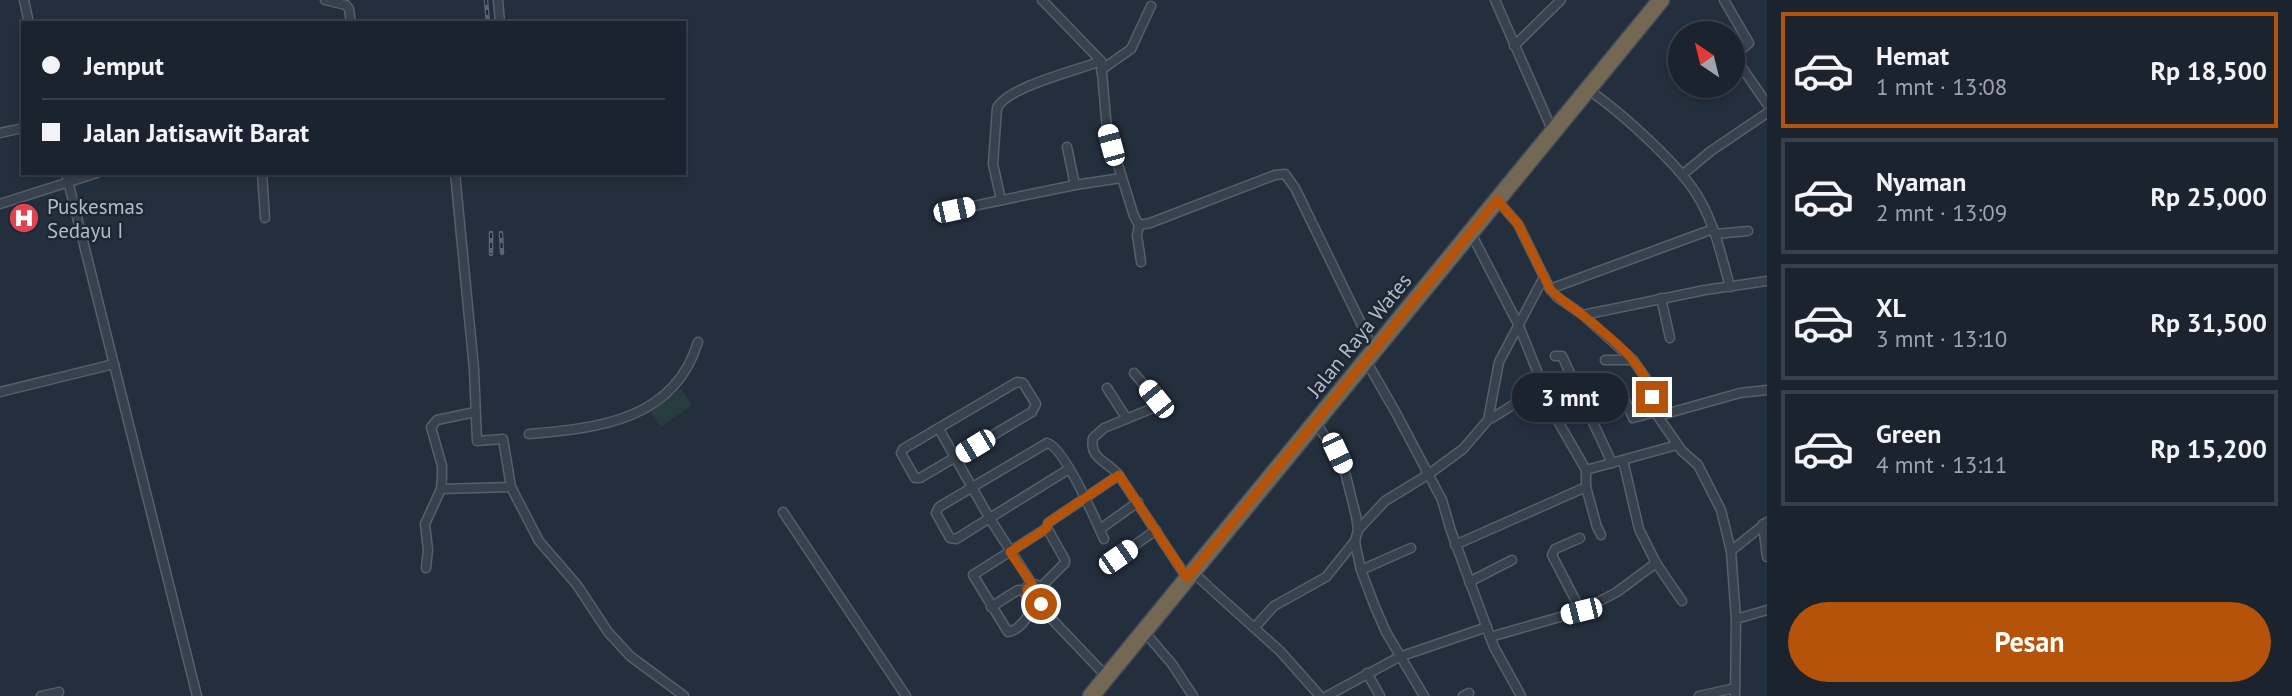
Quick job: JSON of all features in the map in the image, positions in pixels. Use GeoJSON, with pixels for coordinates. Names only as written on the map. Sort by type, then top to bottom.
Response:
{"type":"FeatureCollection","features":[{"type":"Feature","properties":{"kind":"highway","name":"Jalan Raya Wates"},"geometry":{"type":"LineString","coordinates":[[1100,696],[1148,636],[1201,582],[1319,428],[1474,239],[1553,132],[1661,0]]}},
{"type":"Feature","properties":{"kind":"highway","name":"Jalan Raya Wates"},"geometry":{"type":"LineString","coordinates":[[1091,696],[1107,676],[1201,582],[1374,350],[1670,0]]}},
{"type":"Feature","properties":{"kind":"street"},"geometry":{"type":"LineString","coordinates":[[24,0],[29,21]]}},
{"type":"Feature","properties":{"kind":"street"},"geometry":{"type":"LineString","coordinates":[[325,0],[346,5],[351,21]]}},
{"type":"Feature","properties":{"kind":"street"},"geometry":{"type":"LineString","coordinates":[[498,0],[499,21]]}},
{"type":"Feature","properties":{"kind":"street"},"geometry":{"type":"LineString","coordinates":[[1042,0],[1101,65],[1107,130],[1133,216],[1139,225],[1137,236],[1141,262]]}},
{"type":"Feature","properties":{"kind":"street"},"geometry":{"type":"LineString","coordinates":[[1495,0],[1553,132]]}},
{"type":"Feature","properties":{"kind":"street"},"geometry":{"type":"LineString","coordinates":[[1514,46],[1561,0]]}},
{"type":"Feature","properties":{"kind":"street"},"geometry":{"type":"LineString","coordinates":[[1724,0],[1749,43],[1734,56],[1767,104]]}},
{"type":"Feature","properties":{"kind":"street"},"geometry":{"type":"LineString","coordinates":[[1001,200],[993,164],[997,108],[1000,103],[1030,86],[1101,65],[1131,49],[1151,6]]}},
{"type":"Feature","properties":{"kind":"street"},"geometry":{"type":"LineString","coordinates":[[1758,93],[1767,87]]}},
{"type":"Feature","properties":{"kind":"street"},"geometry":{"type":"LineString","coordinates":[[1593,93],[1647,139],[1682,175],[1702,201],[1730,287]]}},
{"type":"Feature","properties":{"kind":"street"},"geometry":{"type":"LineString","coordinates":[[1682,175],[1711,150],[1767,113]]}},
{"type":"Feature","properties":{"kind":"street"},"geometry":{"type":"LineString","coordinates":[[0,133],[21,128]]}},
{"type":"Feature","properties":{"kind":"street"},"geometry":{"type":"LineString","coordinates":[[1067,147],[1074,185]]}},
{"type":"Feature","properties":{"kind":"street"},"geometry":{"type":"LineString","coordinates":[[1139,225],[1275,174],[1285,174],[1295,188],[1374,350]]}},
{"type":"Feature","properties":{"kind":"street"},"geometry":{"type":"LineString","coordinates":[[0,204],[68,178],[85,175]]}},
{"type":"Feature","properties":{"kind":"street"},"geometry":{"type":"LineString","coordinates":[[262,175],[265,218]]}},
{"type":"Feature","properties":{"kind":"street"},"geometry":{"type":"LineString","coordinates":[[455,175],[474,369],[477,441],[503,439],[511,487],[539,541],[576,585],[601,624],[623,650],[684,696]]}},
{"type":"Feature","properties":{"kind":"street"},"geometry":{"type":"LineString","coordinates":[[68,178],[197,696]]}},
{"type":"Feature","properties":{"kind":"street"},"geometry":{"type":"LineString","coordinates":[[954,210],[1121,178]]}},
{"type":"Feature","properties":{"kind":"street"},"geometry":{"type":"LineString","coordinates":[[1499,202],[1528,242],[1557,298],[1583,315],[1633,360],[1650,383],[1657,414],[1677,445],[1705,475],[1721,510],[1731,551],[1736,619],[1735,692],[1699,696]]}},
{"type":"Feature","properties":{"kind":"street"},"geometry":{"type":"LineString","coordinates":[[1550,289],[1714,232],[1748,232]]}},
{"type":"Feature","properties":{"kind":"street"},"geometry":{"type":"LineString","coordinates":[[1474,239],[1519,326],[1555,416],[1586,470],[1586,487],[1601,535]]}},
{"type":"Feature","properties":{"kind":"street"},"geometry":{"type":"LineString","coordinates":[[1488,420],[1499,362],[1544,277]]}},
{"type":"Feature","properties":{"kind":"street"},"geometry":{"type":"LineString","coordinates":[[1583,315],[1661,298],[1767,281]]}},
{"type":"Feature","properties":{"kind":"street"},"geometry":{"type":"LineString","coordinates":[[1661,298],[1670,338]]}},
{"type":"Feature","properties":{"kind":"street"},"geometry":{"type":"LineString","coordinates":[[529,434],[565,431],[639,413],[681,379],[692,361],[698,342]]}},
{"type":"Feature","properties":{"kind":"street"},"geometry":{"type":"LineString","coordinates":[[1555,356],[1562,356],[1612,463]]}},
{"type":"Feature","properties":{"kind":"street"},"geometry":{"type":"LineString","coordinates":[[1605,360],[1633,360]]}},
{"type":"Feature","properties":{"kind":"street"},"geometry":{"type":"LineString","coordinates":[[0,392],[114,364]]}},
{"type":"Feature","properties":{"kind":"street"},"geometry":{"type":"LineString","coordinates":[[1369,366],[1442,499],[1455,545],[1490,636],[1521,696]]}},
{"type":"Feature","properties":{"kind":"street"},"geometry":{"type":"LineString","coordinates":[[1135,373],[1158,404],[1156,408],[1101,429],[1092,442],[1096,457],[1119,475],[1156,530],[1201,582],[1255,627],[1319,695],[1399,657],[1487,627]]}},
{"type":"Feature","properties":{"kind":"street"},"geometry":{"type":"LineString","coordinates":[[1017,382],[1023,383],[1036,404],[1032,412],[956,458],[920,478],[915,478],[901,451],[939,429],[1017,382]]}},
{"type":"Feature","properties":{"kind":"street"},"geometry":{"type":"LineString","coordinates":[[1255,627],[1274,606],[1326,577],[1355,541],[1358,530],[1385,501],[1463,449],[1488,420],[1511,409],[1520,399],[1542,387]]}},
{"type":"Feature","properties":{"kind":"street"},"geometry":{"type":"LineString","coordinates":[[1107,388],[1127,419]]}},
{"type":"Feature","properties":{"kind":"street"},"geometry":{"type":"LineString","coordinates":[[1625,400],[1633,418],[1740,393],[1767,390]]}},
{"type":"Feature","properties":{"kind":"street"},"geometry":{"type":"LineString","coordinates":[[1555,416],[1583,402]]}},
{"type":"Feature","properties":{"kind":"street"},"geometry":{"type":"LineString","coordinates":[[426,568],[428,550],[424,528],[441,489],[442,466],[431,427],[436,420],[475,412]]}},
{"type":"Feature","properties":{"kind":"street"},"geometry":{"type":"LineString","coordinates":[[1319,428],[1344,468],[1358,530]]}},
{"type":"Feature","properties":{"kind":"street"},"geometry":{"type":"LineString","coordinates":[[939,429],[1045,612],[1107,676]]}},
{"type":"Feature","properties":{"kind":"street"},"geometry":{"type":"LineString","coordinates":[[1069,469],[956,539],[950,538],[936,510],[1047,443],[1055,447],[1069,469],[1104,539]]}},
{"type":"Feature","properties":{"kind":"street"},"geometry":{"type":"LineString","coordinates":[[1586,470],[1677,445]]}},
{"type":"Feature","properties":{"kind":"street"},"geometry":{"type":"LineString","coordinates":[[1623,460],[1639,529],[1682,601]]}},
{"type":"Feature","properties":{"kind":"street"},"geometry":{"type":"LineString","coordinates":[[1047,528],[1065,563],[1034,592],[1032,610],[1016,630],[1010,633],[1006,631],[973,575],[1047,528],[1048,523],[1119,475]]}},
{"type":"Feature","properties":{"kind":"street"},"geometry":{"type":"LineString","coordinates":[[441,489],[511,487]]}},
{"type":"Feature","properties":{"kind":"street"},"geometry":{"type":"LineString","coordinates":[[1455,545],[1586,487]]}},
{"type":"Feature","properties":{"kind":"street"},"geometry":{"type":"LineString","coordinates":[[1102,527],[1138,502]]}},
{"type":"Feature","properties":{"kind":"street"},"geometry":{"type":"LineString","coordinates":[[783,512],[906,696]]}},
{"type":"Feature","properties":{"kind":"street"},"geometry":{"type":"LineString","coordinates":[[1731,551],[1765,523]]}},
{"type":"Feature","properties":{"kind":"street"},"geometry":{"type":"LineString","coordinates":[[1765,523],[1767,558]]}},
{"type":"Feature","properties":{"kind":"street"},"geometry":{"type":"LineString","coordinates":[[1118,557],[1156,530]]}},
{"type":"Feature","properties":{"kind":"street"},"geometry":{"type":"LineString","coordinates":[[1580,538],[1555,549],[1552,555],[1581,611]]}},
{"type":"Feature","properties":{"kind":"street"},"geometry":{"type":"LineString","coordinates":[[1355,541],[1361,570],[1385,632],[1423,696]]}},
{"type":"Feature","properties":{"kind":"street"},"geometry":{"type":"LineString","coordinates":[[1361,570],[1411,548]]}},
{"type":"Feature","properties":{"kind":"street"},"geometry":{"type":"LineString","coordinates":[[1469,582],[1512,560]]}},
{"type":"Feature","properties":{"kind":"street"},"geometry":{"type":"LineString","coordinates":[[1490,636],[1581,611],[1617,592],[1657,563]]}},
{"type":"Feature","properties":{"kind":"street"},"geometry":{"type":"LineString","coordinates":[[991,607],[1018,590],[1034,592]]}},
{"type":"Feature","properties":{"kind":"street"},"geometry":{"type":"LineString","coordinates":[[1736,619],[1767,610]]}},
{"type":"Feature","properties":{"kind":"street"},"geometry":{"type":"LineString","coordinates":[[1148,636],[1172,664],[1193,696]]}},
{"type":"Feature","properties":{"kind":"street"},"geometry":{"type":"LineString","coordinates":[[1367,673],[1380,696]]}},
{"type":"Feature","properties":{"kind":"street"},"geometry":{"type":"LineString","coordinates":[[41,696],[59,692]]}},
{"type":"Feature","properties":{"kind":"green space"},"geometry":{"type":"Polygon","coordinates":[[[681,389],[692,405],[661,427],[649,411],[681,389]]]}},
{"type":"Feature","properties":{"kind":"railway"},"geometry":{"type":"LineString","coordinates":[[486,0],[488,21]]}},
{"type":"Feature","properties":{"kind":"railway"},"geometry":{"type":"LineString","coordinates":[[491,233],[491,254]]}},
{"type":"Feature","properties":{"kind":"railway"},"geometry":{"type":"LineString","coordinates":[[501,233],[502,253]]}},
{"type":"Feature","properties":{"kind":"place","name":"Puskesmas Sedayu I"},"geometry":{"type":"Point","coordinates":[24,218]}},
{"type":"Feature","properties":{"kind":"route"},"geometry":{"type":"LineString","coordinates":[[1041,604],[1039,597],[1032,600],[1028,597],[1027,589],[1032,584],[1010,552],[1119,475],[1187,578],[1497,200],[1518,224],[1557,298],[1583,315],[1633,360],[1650,383],[1652,397]]}}]}
